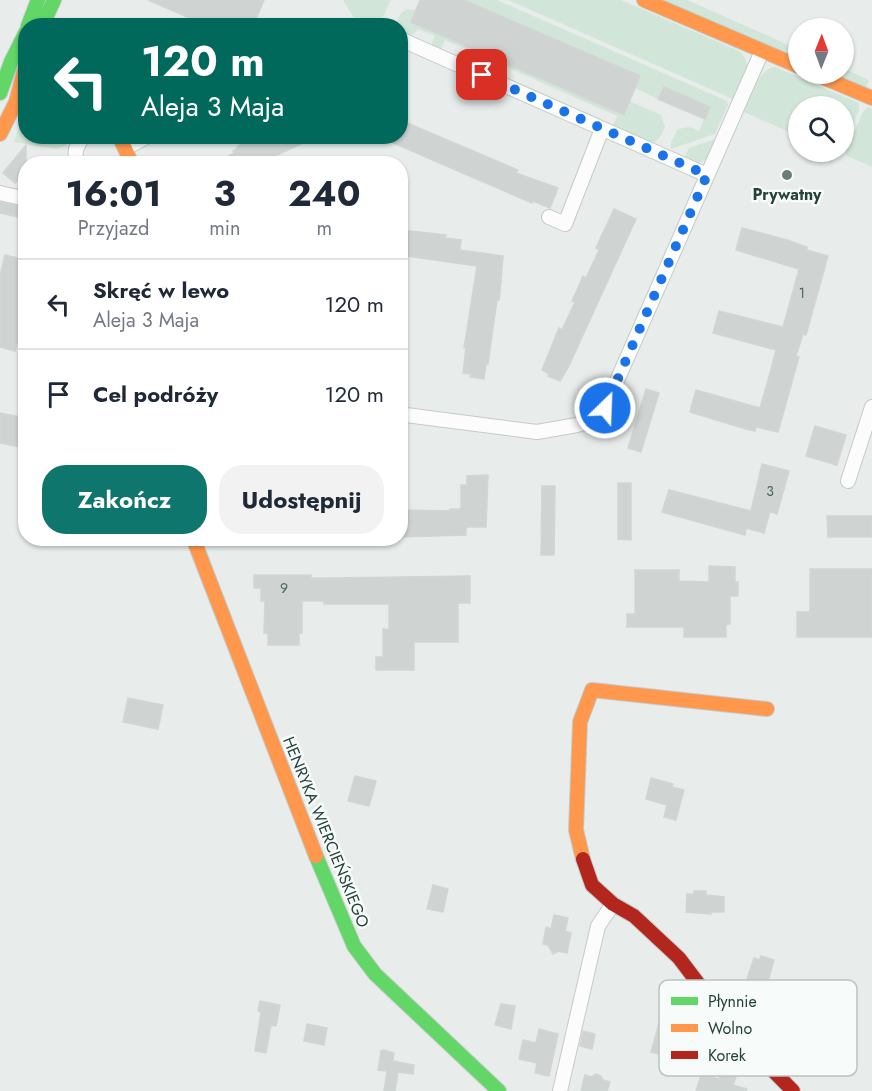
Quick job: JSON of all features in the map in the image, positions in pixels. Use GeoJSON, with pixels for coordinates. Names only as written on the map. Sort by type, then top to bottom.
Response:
{"type":"FeatureCollection","features":[{"type":"Feature","properties":{"kind":"street"},"geometry":{"type":"LineString","coordinates":[[32,18],[38,0]]}},
{"type":"Feature","properties":{"kind":"street"},"geometry":{"type":"LineString","coordinates":[[47,18],[54,0]]}},
{"type":"Feature","properties":{"kind":"street"},"geometry":{"type":"LineString","coordinates":[[644,0],[788,62]]}},
{"type":"Feature","properties":{"kind":"street"},"geometry":{"type":"LineString","coordinates":[[408,43],[707,175]]}},
{"type":"Feature","properties":{"kind":"street"},"geometry":{"type":"LineString","coordinates":[[0,93],[10,62],[18,49]]}},
{"type":"Feature","properties":{"kind":"street"},"geometry":{"type":"LineString","coordinates":[[408,415],[537,432],[588,422],[605,408],[762,51]]}},
{"type":"Feature","properties":{"kind":"street"},"geometry":{"type":"LineString","coordinates":[[839,84],[872,98]]}},
{"type":"Feature","properties":{"kind":"street"},"geometry":{"type":"LineString","coordinates":[[16,102],[18,94]]}},
{"type":"Feature","properties":{"kind":"street"},"geometry":{"type":"LineString","coordinates":[[0,134],[18,99]]}},
{"type":"Feature","properties":{"kind":"street"},"geometry":{"type":"LineString","coordinates":[[549,217],[565,224],[602,129]]}},
{"type":"Feature","properties":{"kind":"street"},"geometry":{"type":"LineString","coordinates":[[0,193],[18,197]]}},
{"type":"Feature","properties":{"kind":"street"},"geometry":{"type":"LineString","coordinates":[[848,481],[872,407]]}},
{"type":"Feature","properties":{"kind":"street","name":"HENRYKA WIERCIEŃSKIEGO"},"geometry":{"type":"LineString","coordinates":[[196,546],[329,890],[354,946],[375,974],[499,1091]]}},
{"type":"Feature","properties":{"kind":"street"},"geometry":{"type":"LineString","coordinates":[[696,980],[679,958],[634,916],[613,904],[592,885],[576,830],[580,722],[592,690],[767,708]]}},
{"type":"Feature","properties":{"kind":"street"},"geometry":{"type":"LineString","coordinates":[[560,1091],[598,926],[613,904]]}},
{"type":"Feature","properties":{"kind":"street"},"geometry":{"type":"LineString","coordinates":[[778,1076],[793,1091]]}},
{"type":"Feature","properties":{"kind":"green space"},"geometry":{"type":"Polygon","coordinates":[[[343,0],[391,0],[381,18],[354,18],[343,0]]]}},
{"type":"Feature","properties":{"kind":"green space"},"geometry":{"type":"Polygon","coordinates":[[[464,0],[497,0],[727,101],[728,105],[715,134],[671,149],[671,142],[678,129],[689,127],[699,131],[709,107],[664,87],[658,99],[635,88],[640,76],[464,0]]]}},
{"type":"Feature","properties":{"kind":"green space"},"geometry":{"type":"Polygon","coordinates":[[[508,0],[621,0],[739,51],[747,62],[746,75],[735,100],[508,0]]]}},
{"type":"Feature","properties":{"kind":"green space"},"geometry":{"type":"Polygon","coordinates":[[[661,0],[687,0],[788,45],[788,55],[661,0]]]}},
{"type":"Feature","properties":{"kind":"green space"},"geometry":{"type":"Polygon","coordinates":[[[406,10],[415,10],[411,22],[434,32],[505,49],[500,61],[562,89],[571,77],[566,90],[623,115],[629,101],[661,115],[665,127],[657,140],[649,143],[613,126],[617,116],[445,40],[441,49],[431,45],[435,36],[418,29],[413,35],[408,35],[408,18],[399,18],[406,10]]]}},
{"type":"Feature","properties":{"kind":"green space"},"geometry":{"type":"Polygon","coordinates":[[[775,67],[788,73],[788,84],[815,84],[843,96],[788,96],[788,132],[744,112],[759,78],[775,67]]]}},
{"type":"Feature","properties":{"kind":"green space"},"geometry":{"type":"Polygon","coordinates":[[[854,73],[869,80],[866,89],[854,84],[854,73]]]}},
{"type":"Feature","properties":{"kind":"green space"},"geometry":{"type":"Polygon","coordinates":[[[854,101],[859,103],[859,110],[854,122],[854,101]]]}},
{"type":"Feature","properties":{"kind":"green space"},"geometry":{"type":"Polygon","coordinates":[[[868,107],[872,109],[872,167],[854,159],[854,132],[863,112],[868,107]]]}},
{"type":"Feature","properties":{"kind":"green space"},"geometry":{"type":"Polygon","coordinates":[[[18,131],[18,143],[14,142],[18,131]]]}},
{"type":"Feature","properties":{"kind":"green space"},"geometry":{"type":"Polygon","coordinates":[[[718,138],[708,159],[699,163],[684,158],[689,148],[718,138]]]}},
{"type":"Feature","properties":{"kind":"green space"},"geometry":{"type":"Polygon","coordinates":[[[26,144],[67,144],[57,149],[26,144]]]}},
{"type":"Feature","properties":{"kind":"building"},"geometry":{"type":"Polygon","coordinates":[[[148,0],[264,0],[256,18],[190,18],[148,0]]]}},
{"type":"Feature","properties":{"kind":"building"},"geometry":{"type":"Polygon","coordinates":[[[420,0],[464,0],[640,76],[624,115],[411,22],[420,0]]]}},
{"type":"Feature","properties":{"kind":"building"},"geometry":{"type":"Polygon","coordinates":[[[664,87],[710,107],[705,119],[658,99],[664,87]]]}},
{"type":"Feature","properties":{"kind":"building"},"geometry":{"type":"Polygon","coordinates":[[[408,123],[518,170],[516,173],[558,188],[550,208],[533,201],[532,203],[396,144],[408,144],[408,123]]]}},
{"type":"Feature","properties":{"kind":"building"},"geometry":{"type":"Polygon","coordinates":[[[242,144],[301,144],[275,156],[229,156],[234,153],[242,144]]]}},
{"type":"Feature","properties":{"kind":"building"},"geometry":{"type":"Polygon","coordinates":[[[26,145],[26,156],[18,156],[18,180],[15,183],[3,173],[26,145]]]}},
{"type":"Feature","properties":{"kind":"building"},"geometry":{"type":"Polygon","coordinates":[[[0,202],[18,206],[18,217],[0,213],[0,202]]]}},
{"type":"Feature","properties":{"kind":"building"},"geometry":{"type":"Polygon","coordinates":[[[614,209],[636,219],[560,381],[548,376],[549,374],[542,370],[559,328],[562,330],[575,302],[572,301],[583,276],[586,278],[599,250],[596,248],[614,209]]]}},
{"type":"Feature","properties":{"kind":"building"},"geometry":{"type":"Polygon","coordinates":[[[742,228],[787,240],[807,247],[807,250],[828,256],[806,335],[803,334],[796,356],[799,357],[778,432],[756,427],[755,431],[746,429],[690,412],[696,390],[760,408],[776,350],[713,333],[719,311],[783,327],[787,313],[799,269],[736,250],[742,228]]]}},
{"type":"Feature","properties":{"kind":"building"},"geometry":{"type":"Polygon","coordinates":[[[408,231],[446,235],[445,238],[461,240],[460,250],[503,256],[499,300],[497,300],[484,379],[470,377],[471,374],[463,373],[466,348],[464,348],[477,266],[408,256],[408,231]]]}},
{"type":"Feature","properties":{"kind":"building"},"geometry":{"type":"Polygon","coordinates":[[[5,255],[18,258],[18,340],[15,351],[0,347],[0,276],[5,255]]]}},
{"type":"Feature","properties":{"kind":"building"},"geometry":{"type":"Polygon","coordinates":[[[646,389],[659,393],[641,452],[628,448],[646,389]]]}},
{"type":"Feature","properties":{"kind":"building"},"geometry":{"type":"Polygon","coordinates":[[[0,413],[18,416],[18,446],[0,443],[0,413]]]}},
{"type":"Feature","properties":{"kind":"building"},"geometry":{"type":"Polygon","coordinates":[[[815,426],[846,435],[837,465],[806,456],[815,426]]]}},
{"type":"Feature","properties":{"kind":"building"},"geometry":{"type":"Polygon","coordinates":[[[762,464],[789,471],[777,514],[770,511],[764,533],[746,528],[745,535],[662,512],[669,490],[751,511],[762,464]]]}},
{"type":"Feature","properties":{"kind":"building"},"geometry":{"type":"Polygon","coordinates":[[[488,475],[486,527],[466,527],[466,535],[408,537],[408,510],[461,509],[461,485],[467,485],[467,476],[488,475]]]}},
{"type":"Feature","properties":{"kind":"building"},"geometry":{"type":"Polygon","coordinates":[[[618,483],[631,483],[631,540],[618,539],[618,483]]]}},
{"type":"Feature","properties":{"kind":"building"},"geometry":{"type":"Polygon","coordinates":[[[542,486],[555,486],[554,555],[541,555],[542,486]]]}},
{"type":"Feature","properties":{"kind":"building"},"geometry":{"type":"Polygon","coordinates":[[[827,516],[872,516],[872,537],[828,537],[827,516]]]}},
{"type":"Feature","properties":{"kind":"building"},"geometry":{"type":"Polygon","coordinates":[[[709,566],[735,567],[738,596],[730,596],[730,624],[726,624],[726,637],[684,637],[684,627],[627,627],[627,614],[635,614],[635,570],[679,570],[679,581],[709,582],[709,566]]]}},
{"type":"Feature","properties":{"kind":"building"},"geometry":{"type":"Polygon","coordinates":[[[810,569],[872,569],[872,637],[797,637],[797,612],[810,612],[810,569]]]}},
{"type":"Feature","properties":{"kind":"building"},"geometry":{"type":"Polygon","coordinates":[[[254,575],[311,575],[311,578],[470,576],[470,603],[458,603],[458,642],[414,642],[414,670],[376,670],[376,657],[383,657],[383,629],[389,630],[389,604],[324,604],[324,601],[302,601],[302,633],[299,633],[299,645],[268,645],[268,633],[264,633],[265,601],[261,601],[261,588],[254,588],[254,575]]]}},
{"type":"Feature","properties":{"kind":"building"},"geometry":{"type":"Polygon","coordinates":[[[128,698],[163,705],[158,729],[123,722],[128,698]]]}},
{"type":"Feature","properties":{"kind":"building"},"geometry":{"type":"Polygon","coordinates":[[[355,776],[376,781],[369,806],[348,801],[355,776]]]}},
{"type":"Feature","properties":{"kind":"building"},"geometry":{"type":"Polygon","coordinates":[[[651,778],[673,784],[672,787],[684,790],[676,820],[664,817],[667,805],[646,799],[651,778]]]}},
{"type":"Feature","properties":{"kind":"building"},"geometry":{"type":"Polygon","coordinates":[[[433,885],[448,889],[443,912],[427,909],[433,885]]]}},
{"type":"Feature","properties":{"kind":"building"},"geometry":{"type":"Polygon","coordinates":[[[694,891],[706,891],[706,895],[724,897],[724,912],[711,912],[711,914],[686,912],[687,894],[694,894],[694,891]]]}},
{"type":"Feature","properties":{"kind":"building"},"geometry":{"type":"Polygon","coordinates":[[[554,915],[568,918],[565,931],[571,933],[567,953],[558,951],[553,954],[548,945],[543,944],[546,927],[551,929],[554,915]]]}},
{"type":"Feature","properties":{"kind":"building"},"geometry":{"type":"Polygon","coordinates":[[[761,956],[774,960],[768,980],[747,979],[754,958],[760,960],[761,956]]]}},
{"type":"Feature","properties":{"kind":"building"},"geometry":{"type":"Polygon","coordinates":[[[260,1001],[280,1005],[276,1026],[271,1025],[266,1053],[255,1051],[261,1012],[258,1011],[260,1001]]]}},
{"type":"Feature","properties":{"kind":"building"},"geometry":{"type":"Polygon","coordinates":[[[501,1004],[515,1006],[511,1029],[495,1025],[501,1004]]]}},
{"type":"Feature","properties":{"kind":"building"},"geometry":{"type":"Polygon","coordinates":[[[659,1023],[659,1054],[651,1052],[659,1023]]]}},
{"type":"Feature","properties":{"kind":"building"},"geometry":{"type":"Polygon","coordinates":[[[307,1024],[327,1028],[324,1045],[304,1041],[307,1024]]]}},
{"type":"Feature","properties":{"kind":"building"},"geometry":{"type":"Polygon","coordinates":[[[539,1029],[558,1034],[549,1076],[535,1073],[537,1063],[519,1059],[523,1040],[536,1043],[539,1029]]]}},
{"type":"Feature","properties":{"kind":"building"},"geometry":{"type":"Polygon","coordinates":[[[583,1031],[595,1034],[592,1049],[580,1046],[583,1031]]]}},
{"type":"Feature","properties":{"kind":"building"},"geometry":{"type":"Polygon","coordinates":[[[383,1050],[394,1053],[393,1061],[414,1065],[413,1074],[398,1072],[395,1091],[384,1091],[387,1071],[378,1070],[383,1050]]]}},
{"type":"Feature","properties":{"kind":"building"},"geometry":{"type":"Polygon","coordinates":[[[596,1074],[610,1082],[607,1091],[581,1091],[585,1075],[591,1077],[596,1074]]]}},
{"type":"Feature","properties":{"kind":"building"},"geometry":{"type":"Polygon","coordinates":[[[701,1076],[719,1079],[720,1076],[736,1077],[733,1085],[747,1089],[746,1091],[696,1091],[701,1076]]]}},
{"type":"Feature","properties":{"kind":"traffic: fast"},"geometry":{"type":"LineString","coordinates":[[31,18],[38,0]]}},
{"type":"Feature","properties":{"kind":"traffic: fast"},"geometry":{"type":"LineString","coordinates":[[46,18],[54,0]]}},
{"type":"Feature","properties":{"kind":"traffic: fast"},"geometry":{"type":"LineString","coordinates":[[0,93],[18,48]]}},
{"type":"Feature","properties":{"kind":"traffic: fast"},"geometry":{"type":"LineString","coordinates":[[316,856],[354,946],[375,974],[499,1091]]}},
{"type":"Feature","properties":{"kind":"traffic: slow"},"geometry":{"type":"LineString","coordinates":[[644,0],[788,62]]}},
{"type":"Feature","properties":{"kind":"traffic: slow"},"geometry":{"type":"LineString","coordinates":[[839,84],[872,98]]}},
{"type":"Feature","properties":{"kind":"traffic: slow"},"geometry":{"type":"LineString","coordinates":[[0,134],[18,94]]}},
{"type":"Feature","properties":{"kind":"traffic: slow"},"geometry":{"type":"LineString","coordinates":[[123,144],[128,156]]}},
{"type":"Feature","properties":{"kind":"traffic: slow"},"geometry":{"type":"LineString","coordinates":[[196,546],[316,856]]}},
{"type":"Feature","properties":{"kind":"traffic: slow"},"geometry":{"type":"LineString","coordinates":[[583,859],[576,830],[580,722],[592,690],[767,709]]}},
{"type":"Feature","properties":{"kind":"traffic: jam"},"geometry":{"type":"LineString","coordinates":[[583,859],[592,885],[613,904],[634,916],[679,958],[696,980]]}},
{"type":"Feature","properties":{"kind":"traffic: jam"},"geometry":{"type":"LineString","coordinates":[[778,1076],[793,1091]]}},
{"type":"Feature","properties":{"kind":"place","name":"Prywatny"},"geometry":{"type":"Point","coordinates":[787,175]}},
{"type":"Feature","properties":{"kind":"route"},"geometry":{"type":"LineString","coordinates":[[482,75],[707,175],[605,408]]}}]}
